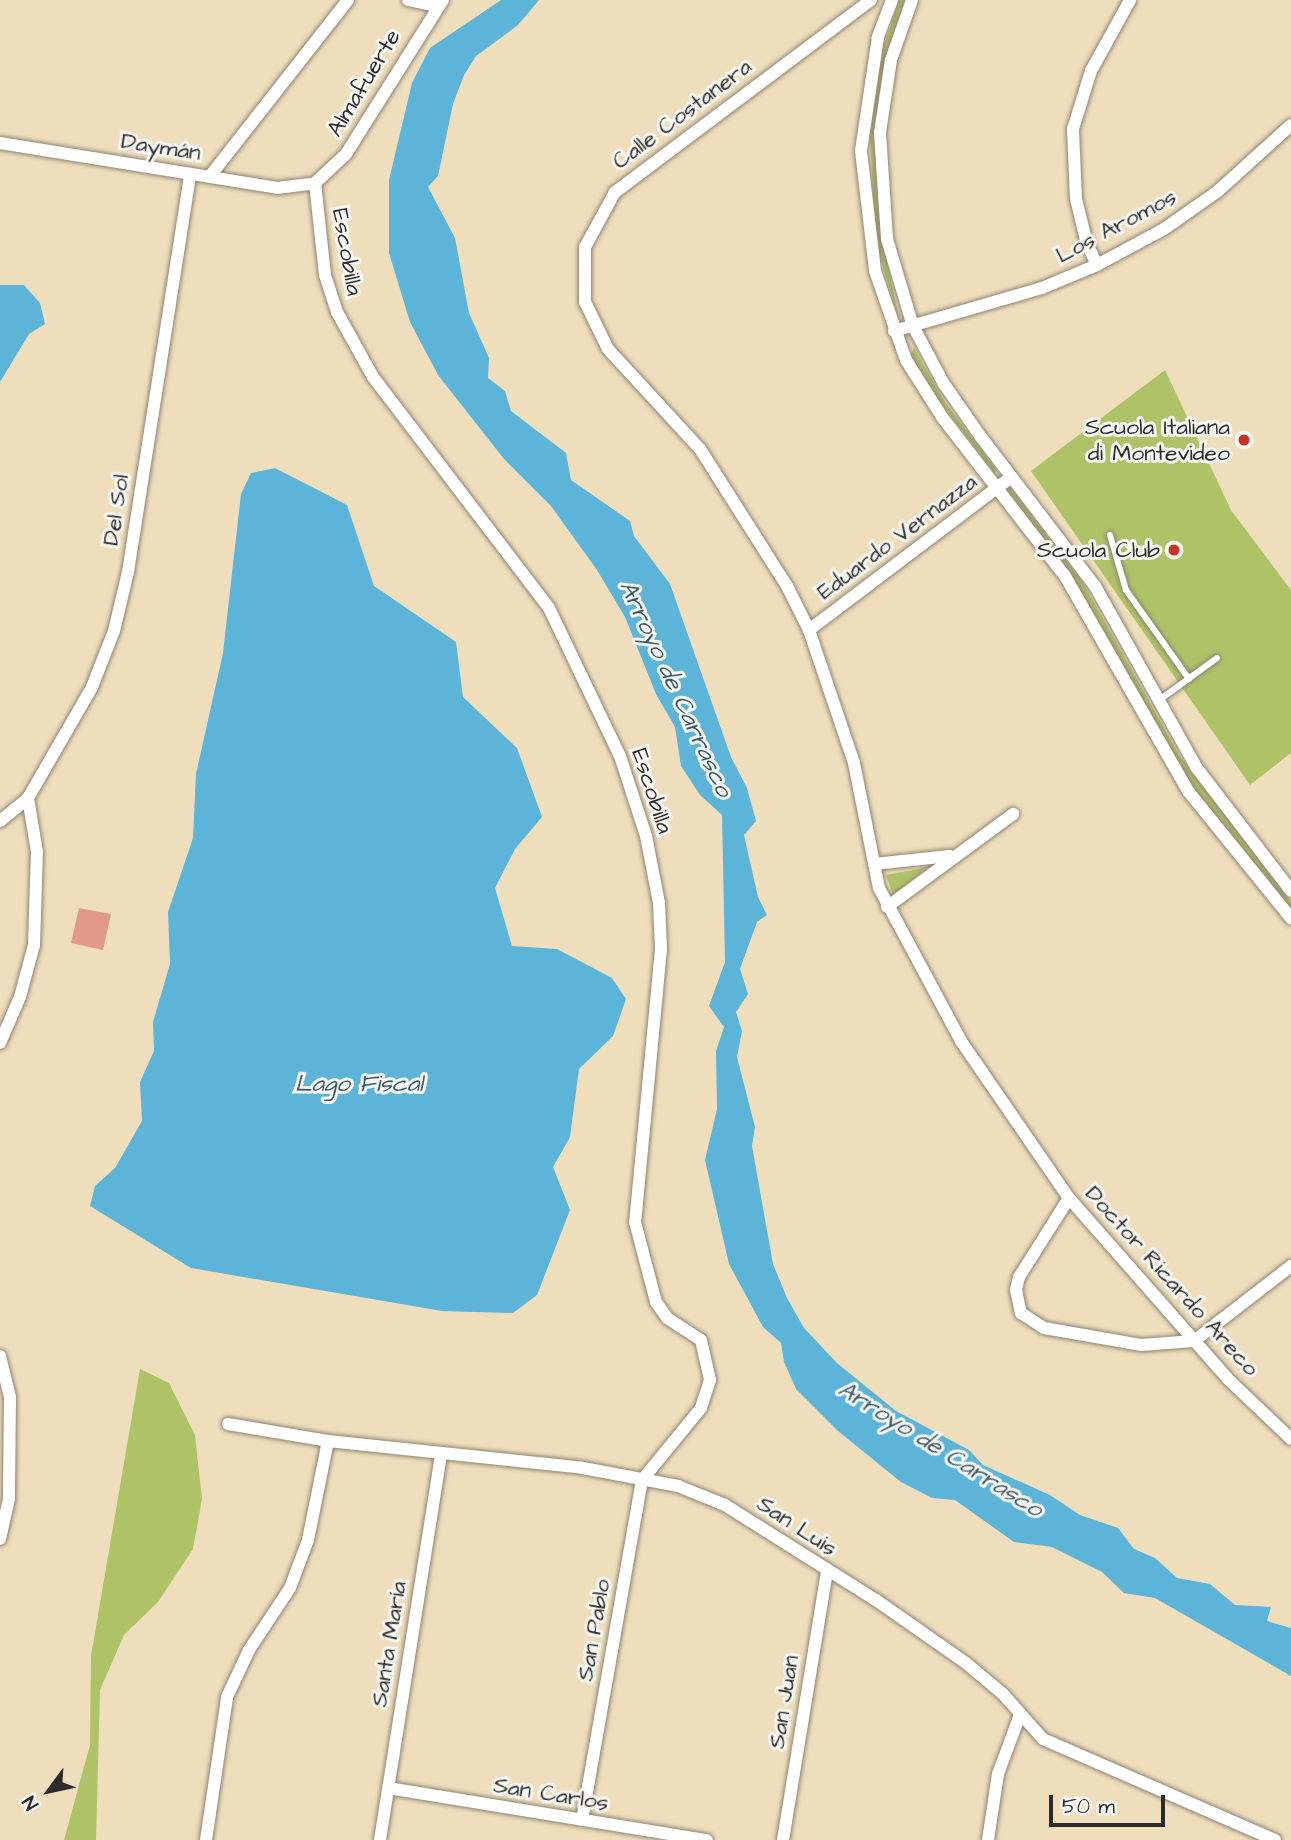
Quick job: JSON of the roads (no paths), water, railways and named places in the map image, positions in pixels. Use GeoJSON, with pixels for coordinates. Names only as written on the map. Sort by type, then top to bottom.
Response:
{"type":"FeatureCollection","features":[{"type":"Feature","properties":{"kind":"street"},"geometry":{"type":"LineString","coordinates":[[210,176],[348,0]]}},
{"type":"Feature","properties":{"kind":"street"},"geometry":{"type":"LineString","coordinates":[[408,0],[440,3]]}},
{"type":"Feature","properties":{"kind":"street","name":"Calle Costanera"},"geometry":{"type":"LineString","coordinates":[[585,302],[585,247],[615,192],[871,0]]}},
{"type":"Feature","properties":{"kind":"street"},"geometry":{"type":"LineString","coordinates":[[892,0],[878,37],[861,151],[868,241],[894,331],[922,388],[1080,599],[1188,791],[1291,918]]}},
{"type":"Feature","properties":{"kind":"street"},"geometry":{"type":"LineString","coordinates":[[912,0],[891,60],[880,133],[887,239],[913,326],[944,384],[1094,586],[1157,703],[1219,800],[1291,891]]}},
{"type":"Feature","properties":{"kind":"street"},"geometry":{"type":"LineString","coordinates":[[1097,265],[1087,244],[1076,199],[1073,129],[1091,71],[1130,0]]}},
{"type":"Feature","properties":{"kind":"street","name":"Almafuerte"},"geometry":{"type":"LineString","coordinates":[[315,183],[354,143],[440,3]]}},
{"type":"Feature","properties":{"kind":"street","name":"Los Aromos"},"geometry":{"type":"LineString","coordinates":[[894,331],[1042,288],[1097,265],[1164,229],[1218,191],[1291,125]]}},
{"type":"Feature","properties":{"kind":"street","name":"Daymán"},"geometry":{"type":"LineString","coordinates":[[0,143],[277,188],[315,183]]}},
{"type":"Feature","properties":{"kind":"street","name":"Del Sol"},"geometry":{"type":"LineString","coordinates":[[0,821],[28,798],[92,687],[121,603],[190,174]]}},
{"type":"Feature","properties":{"kind":"street","name":"Escobilla"},"geometry":{"type":"LineString","coordinates":[[315,183],[323,262],[337,312],[373,377],[550,608],[620,756],[646,836],[659,903],[662,949],[635,1222],[656,1302],[667,1318],[701,1340],[710,1380],[701,1408],[661,1454]]}},
{"type":"Feature","properties":{"kind":"street","name":"Doctor Ricardo Areco"},"geometry":{"type":"LineString","coordinates":[[585,302],[608,349],[700,449],[777,567],[809,630],[854,763],[874,864],[887,907],[961,1041],[1069,1198],[1194,1341],[1291,1439]]}},
{"type":"Feature","properties":{"kind":"street","name":"Eduardo Vernazza"},"geometry":{"type":"LineString","coordinates":[[809,630],[1011,477]]}},
{"type":"Feature","properties":{"kind":"street"},"geometry":{"type":"LineString","coordinates":[[0,1043],[20,997],[34,946],[37,852],[28,798]]}},
{"type":"Feature","properties":{"kind":"street"},"geometry":{"type":"LineString","coordinates":[[887,907],[950,856],[1013,814]]}},
{"type":"Feature","properties":{"kind":"street"},"geometry":{"type":"LineString","coordinates":[[874,864],[950,856]]}},
{"type":"Feature","properties":{"kind":"street"},"geometry":{"type":"LineString","coordinates":[[1069,1198],[1019,1277],[1016,1290],[1021,1313],[1044,1328],[1140,1345],[1194,1341],[1291,1266]]}},
{"type":"Feature","properties":{"kind":"street"},"geometry":{"type":"LineString","coordinates":[[0,1356],[10,1397],[0,1539]]}},
{"type":"Feature","properties":{"kind":"street","name":"San Luis"},"geometry":{"type":"LineString","coordinates":[[228,1424],[328,1441],[583,1468],[678,1486],[725,1505],[966,1663],[1043,1740],[1239,1833],[1275,1840]]}},
{"type":"Feature","properties":{"kind":"street"},"geometry":{"type":"LineString","coordinates":[[206,1840],[227,1697],[249,1650],[290,1588],[308,1540],[328,1441]]}},
{"type":"Feature","properties":{"kind":"street","name":"San Pablo"},"geometry":{"type":"LineString","coordinates":[[582,1820],[642,1480],[661,1454]]}},
{"type":"Feature","properties":{"kind":"street","name":"Santa María"},"geometry":{"type":"LineString","coordinates":[[380,1840],[441,1455]]}},
{"type":"Feature","properties":{"kind":"street","name":"San Juan"},"geometry":{"type":"LineString","coordinates":[[783,1840],[827,1570]]}},
{"type":"Feature","properties":{"kind":"street"},"geometry":{"type":"LineString","coordinates":[[988,1840],[998,1774],[1020,1715]]}},
{"type":"Feature","properties":{"kind":"street","name":"San Carlos"},"geometry":{"type":"LineString","coordinates":[[388,1788],[707,1840]]}},
{"type":"Feature","properties":{"kind":"lane"},"geometry":{"type":"LineString","coordinates":[[1110,535],[1126,590],[1189,679]]}},
{"type":"Feature","properties":{"kind":"lane"},"geometry":{"type":"LineString","coordinates":[[1157,703],[1217,658]]}},
{"type":"Feature","properties":{"kind":"water","name":"Arroyo de Carrasco"},"geometry":{"type":"Polygon","coordinates":[[[501,0],[539,0],[518,25],[476,56],[464,75],[453,104],[438,176],[428,187],[455,238],[469,313],[489,358],[488,378],[505,391],[511,411],[566,453],[571,480],[630,521],[634,536],[670,584],[731,757],[747,788],[756,821],[744,835],[758,897],[767,915],[757,922],[740,969],[748,994],[736,1012],[742,1031],[737,1057],[755,1127],[752,1146],[773,1264],[787,1298],[804,1328],[837,1363],[896,1411],[969,1450],[983,1465],[1050,1495],[1080,1515],[1118,1528],[1134,1549],[1155,1558],[1177,1578],[1210,1584],[1235,1605],[1271,1607],[1267,1621],[1291,1628],[1291,1676],[1155,1598],[1124,1593],[1102,1572],[1052,1547],[1014,1542],[955,1500],[932,1498],[901,1482],[838,1431],[796,1389],[784,1362],[781,1343],[763,1327],[729,1264],[705,1160],[717,1109],[716,1051],[724,1027],[709,1006],[725,962],[722,815],[700,795],[681,766],[675,727],[656,694],[625,617],[597,570],[551,506],[504,459],[438,375],[410,322],[389,253],[389,180],[412,83],[430,48],[501,0]]]}},
{"type":"Feature","properties":{"kind":"water"},"geometry":{"type":"Polygon","coordinates":[[[0,285],[24,285],[40,303],[45,324],[29,334],[0,382],[0,285]]]}},
{"type":"Feature","properties":{"kind":"water","name":"Lago Fiscal"},"geometry":{"type":"Polygon","coordinates":[[[275,468],[347,505],[374,586],[456,642],[463,697],[517,748],[542,817],[515,849],[495,888],[512,946],[557,949],[612,978],[626,999],[613,1036],[579,1069],[570,1137],[553,1167],[570,1210],[537,1295],[513,1313],[442,1311],[191,1268],[90,1206],[95,1186],[115,1168],[142,1121],[140,1082],[154,1051],[153,1022],[170,964],[168,912],[193,838],[196,774],[223,653],[241,494],[251,473],[275,468]]]}},
{"type":"Feature","properties":{"kind":"place","name":"Scuola Italiana di Montevideo"},"geometry":{"type":"Point","coordinates":[1244,440]}},
{"type":"Feature","properties":{"kind":"place","name":"Scuola Club"},"geometry":{"type":"Point","coordinates":[1174,550]}}]}
